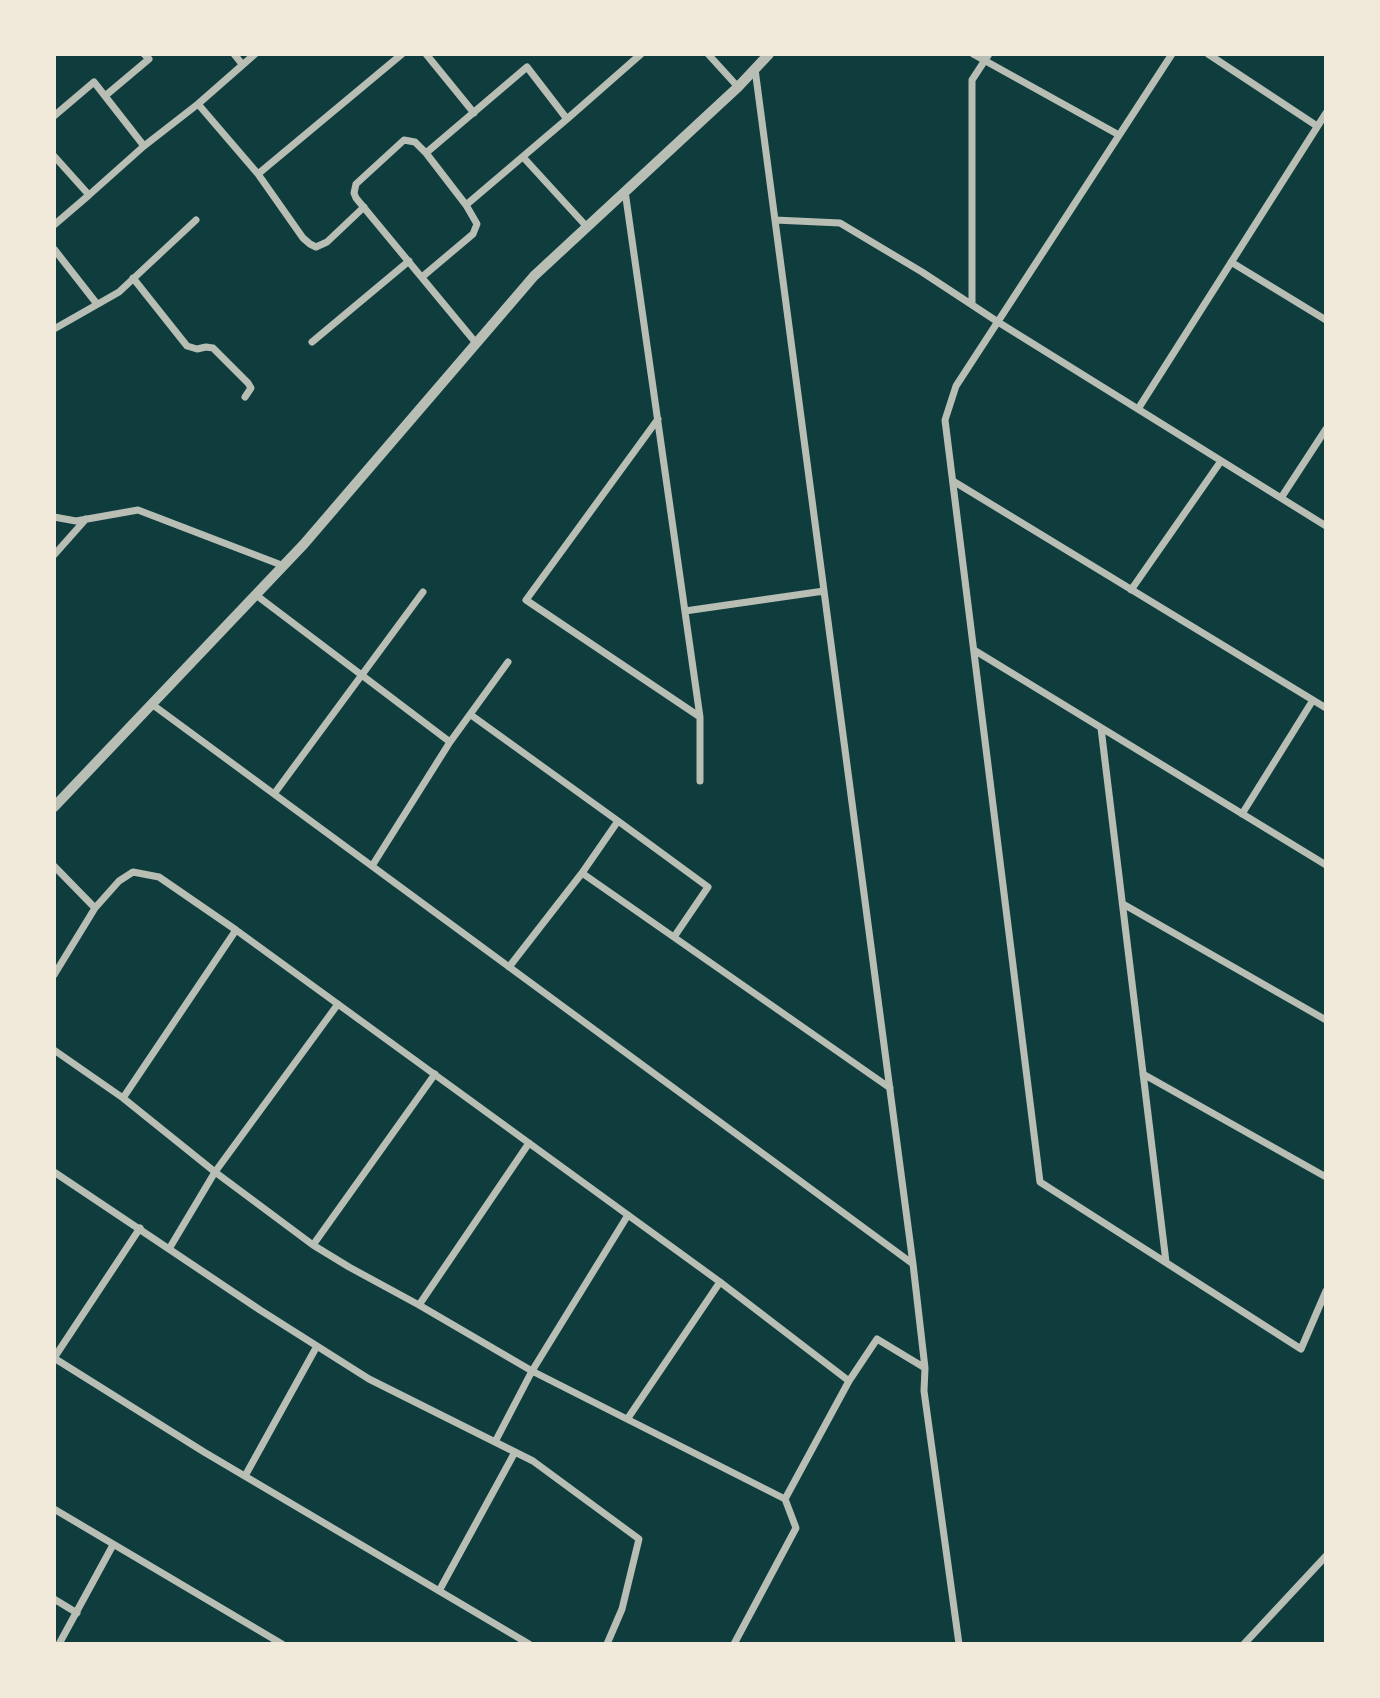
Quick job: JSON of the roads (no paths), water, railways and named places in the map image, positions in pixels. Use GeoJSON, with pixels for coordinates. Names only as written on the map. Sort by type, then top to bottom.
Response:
{"type":"FeatureCollection","features":[{"type":"Feature","properties":{"kind":"street"},"geometry":{"type":"LineString","coordinates":[[234,54],[242,64]]}},
{"type":"Feature","properties":{"kind":"street"},"geometry":{"type":"LineString","coordinates":[[54,225],[255,54]]}},
{"type":"Feature","properties":{"kind":"street"},"geometry":{"type":"LineString","coordinates":[[258,174],[402,54]]}},
{"type":"Feature","properties":{"kind":"street"},"geometry":{"type":"LineString","coordinates":[[426,54],[474,113]]}},
{"type":"Feature","properties":{"kind":"street"},"geometry":{"type":"LineString","coordinates":[[466,205],[641,54]]}},
{"type":"Feature","properties":{"kind":"street"},"geometry":{"type":"LineString","coordinates":[[708,54],[738,87]]}},
{"type":"Feature","properties":{"kind":"street"},"geometry":{"type":"LineString","coordinates":[[54,807],[284,566],[534,276],[738,87],[769,54]]}},
{"type":"Feature","properties":{"kind":"street"},"geometry":{"type":"LineString","coordinates":[[973,54],[987,57],[1119,135]]}},
{"type":"Feature","properties":{"kind":"street"},"geometry":{"type":"LineString","coordinates":[[1172,54],[956,386],[945,420],[1040,1182],[1301,1349],[1326,1291]]}},
{"type":"Feature","properties":{"kind":"street"},"geometry":{"type":"LineString","coordinates":[[1208,54],[1317,126]]}},
{"type":"Feature","properties":{"kind":"street"},"geometry":{"type":"LineString","coordinates":[[105,96],[149,56]]}},
{"type":"Feature","properties":{"kind":"street"},"geometry":{"type":"LineString","coordinates":[[972,304],[972,80],[987,57]]}},
{"type":"Feature","properties":{"kind":"street"},"geometry":{"type":"LineString","coordinates":[[426,153],[527,67],[567,118]]}},
{"type":"Feature","properties":{"kind":"street"},"geometry":{"type":"LineString","coordinates":[[755,69],[913,1264],[925,1368],[924,1391],[960,1644]]}},
{"type":"Feature","properties":{"kind":"street"},"geometry":{"type":"LineString","coordinates":[[54,116],[94,82],[145,146]]}},
{"type":"Feature","properties":{"kind":"street"},"geometry":{"type":"LineString","coordinates":[[198,104],[258,174],[303,238],[316,247],[327,242],[364,207]]}},
{"type":"Feature","properties":{"kind":"street"},"geometry":{"type":"LineString","coordinates":[[1138,409],[1326,113]]}},
{"type":"Feature","properties":{"kind":"street"},"geometry":{"type":"LineString","coordinates":[[422,277],[475,230],[477,224],[466,205],[426,153],[409,140],[400,142],[354,186],[356,198],[476,343]]}},
{"type":"Feature","properties":{"kind":"street"},"geometry":{"type":"LineString","coordinates":[[54,156],[89,195]]}},
{"type":"Feature","properties":{"kind":"street"},"geometry":{"type":"LineString","coordinates":[[523,157],[587,226]]}},
{"type":"Feature","properties":{"kind":"street"},"geometry":{"type":"LineString","coordinates":[[625,191],[700,717],[700,781]]}},
{"type":"Feature","properties":{"kind":"street"},"geometry":{"type":"LineString","coordinates":[[54,329],[118,292],[196,220]]}},
{"type":"Feature","properties":{"kind":"street"},"geometry":{"type":"LineString","coordinates":[[775,220],[840,223],[1326,526]]}},
{"type":"Feature","properties":{"kind":"street"},"geometry":{"type":"LineString","coordinates":[[54,249],[97,304]]}},
{"type":"Feature","properties":{"kind":"street"},"geometry":{"type":"LineString","coordinates":[[312,342],[409,261]]}},
{"type":"Feature","properties":{"kind":"street"},"geometry":{"type":"LineString","coordinates":[[1231,262],[1326,320]]}},
{"type":"Feature","properties":{"kind":"street"},"geometry":{"type":"LineString","coordinates":[[133,278],[187,346],[193,349],[213,348],[248,383],[251,387],[244,397]]}},
{"type":"Feature","properties":{"kind":"street"},"geometry":{"type":"LineString","coordinates":[[657,419],[526,600],[700,717]]}},
{"type":"Feature","properties":{"kind":"street"},"geometry":{"type":"LineString","coordinates":[[1281,498],[1326,429]]}},
{"type":"Feature","properties":{"kind":"street"},"geometry":{"type":"LineString","coordinates":[[1131,590],[1221,461]]}},
{"type":"Feature","properties":{"kind":"street"},"geometry":{"type":"LineString","coordinates":[[953,481],[1326,708]]}},
{"type":"Feature","properties":{"kind":"street"},"geometry":{"type":"LineString","coordinates":[[54,517],[76,521],[138,510],[284,566]]}},
{"type":"Feature","properties":{"kind":"street"},"geometry":{"type":"LineString","coordinates":[[54,555],[86,519]]}},
{"type":"Feature","properties":{"kind":"street"},"geometry":{"type":"LineString","coordinates":[[685,611],[824,591]]}},
{"type":"Feature","properties":{"kind":"street"},"geometry":{"type":"LineString","coordinates":[[274,794],[423,592]]}},
{"type":"Feature","properties":{"kind":"street"},"geometry":{"type":"LineString","coordinates":[[256,595],[450,742]]}},
{"type":"Feature","properties":{"kind":"street"},"geometry":{"type":"LineString","coordinates":[[974,650],[1326,865]]}},
{"type":"Feature","properties":{"kind":"street"},"geometry":{"type":"LineString","coordinates":[[372,866],[450,742],[508,662]]}},
{"type":"Feature","properties":{"kind":"street"},"geometry":{"type":"LineString","coordinates":[[1242,814],[1313,701]]}},
{"type":"Feature","properties":{"kind":"street"},"geometry":{"type":"LineString","coordinates":[[153,705],[913,1264]]}},
{"type":"Feature","properties":{"kind":"street"},"geometry":{"type":"LineString","coordinates":[[471,715],[708,887],[674,937]]}},
{"type":"Feature","properties":{"kind":"street"},"geometry":{"type":"LineString","coordinates":[[1101,728],[1166,1262]]}},
{"type":"Feature","properties":{"kind":"street"},"geometry":{"type":"LineString","coordinates":[[509,967],[582,873],[618,821]]}},
{"type":"Feature","properties":{"kind":"street"},"geometry":{"type":"LineString","coordinates":[[54,866],[95,908]]}},
{"type":"Feature","properties":{"kind":"street"},"geometry":{"type":"LineString","coordinates":[[54,975],[95,908],[119,881],[133,872],[159,877],[720,1282],[849,1381]]}},
{"type":"Feature","properties":{"kind":"street"},"geometry":{"type":"LineString","coordinates":[[582,873],[890,1088]]}},
{"type":"Feature","properties":{"kind":"street"},"geometry":{"type":"LineString","coordinates":[[1122,904],[1326,1020]]}},
{"type":"Feature","properties":{"kind":"street"},"geometry":{"type":"LineString","coordinates":[[123,1098],[236,930]]}},
{"type":"Feature","properties":{"kind":"street"},"geometry":{"type":"LineString","coordinates":[[169,1249],[215,1171],[338,1004]]}},
{"type":"Feature","properties":{"kind":"street"},"geometry":{"type":"LineString","coordinates":[[54,1050],[123,1098],[313,1245],[533,1371],[785,1499],[796,1528],[734,1644]]}},
{"type":"Feature","properties":{"kind":"street"},"geometry":{"type":"LineString","coordinates":[[313,1245],[435,1074]]}},
{"type":"Feature","properties":{"kind":"street"},"geometry":{"type":"LineString","coordinates":[[1143,1074],[1326,1177]]}},
{"type":"Feature","properties":{"kind":"street"},"geometry":{"type":"LineString","coordinates":[[419,1305],[529,1143]]}},
{"type":"Feature","properties":{"kind":"street"},"geometry":{"type":"LineString","coordinates":[[54,1172],[369,1379],[533,1461],[639,1539],[622,1609],[607,1644]]}},
{"type":"Feature","properties":{"kind":"street"},"geometry":{"type":"LineString","coordinates":[[495,1442],[533,1371],[628,1215]]}},
{"type":"Feature","properties":{"kind":"street"},"geometry":{"type":"LineString","coordinates":[[140,1228],[54,1358],[245,1476],[529,1644]]}},
{"type":"Feature","properties":{"kind":"street"},"geometry":{"type":"LineString","coordinates":[[628,1418],[720,1282]]}},
{"type":"Feature","properties":{"kind":"street"},"geometry":{"type":"LineString","coordinates":[[785,1499],[849,1381],[877,1339],[925,1368]]}},
{"type":"Feature","properties":{"kind":"street"},"geometry":{"type":"LineString","coordinates":[[245,1476],[317,1346]]}},
{"type":"Feature","properties":{"kind":"street"},"geometry":{"type":"LineString","coordinates":[[439,1591],[514,1452]]}},
{"type":"Feature","properties":{"kind":"street"},"geometry":{"type":"LineString","coordinates":[[54,1509],[282,1644]]}},
{"type":"Feature","properties":{"kind":"street"},"geometry":{"type":"LineString","coordinates":[[70,1644],[60,1641],[113,1545]]}},
{"type":"Feature","properties":{"kind":"street"},"geometry":{"type":"LineString","coordinates":[[1244,1644],[1326,1556]]}},
{"type":"Feature","properties":{"kind":"street"},"geometry":{"type":"LineString","coordinates":[[54,1599],[77,1613]]}}]}
